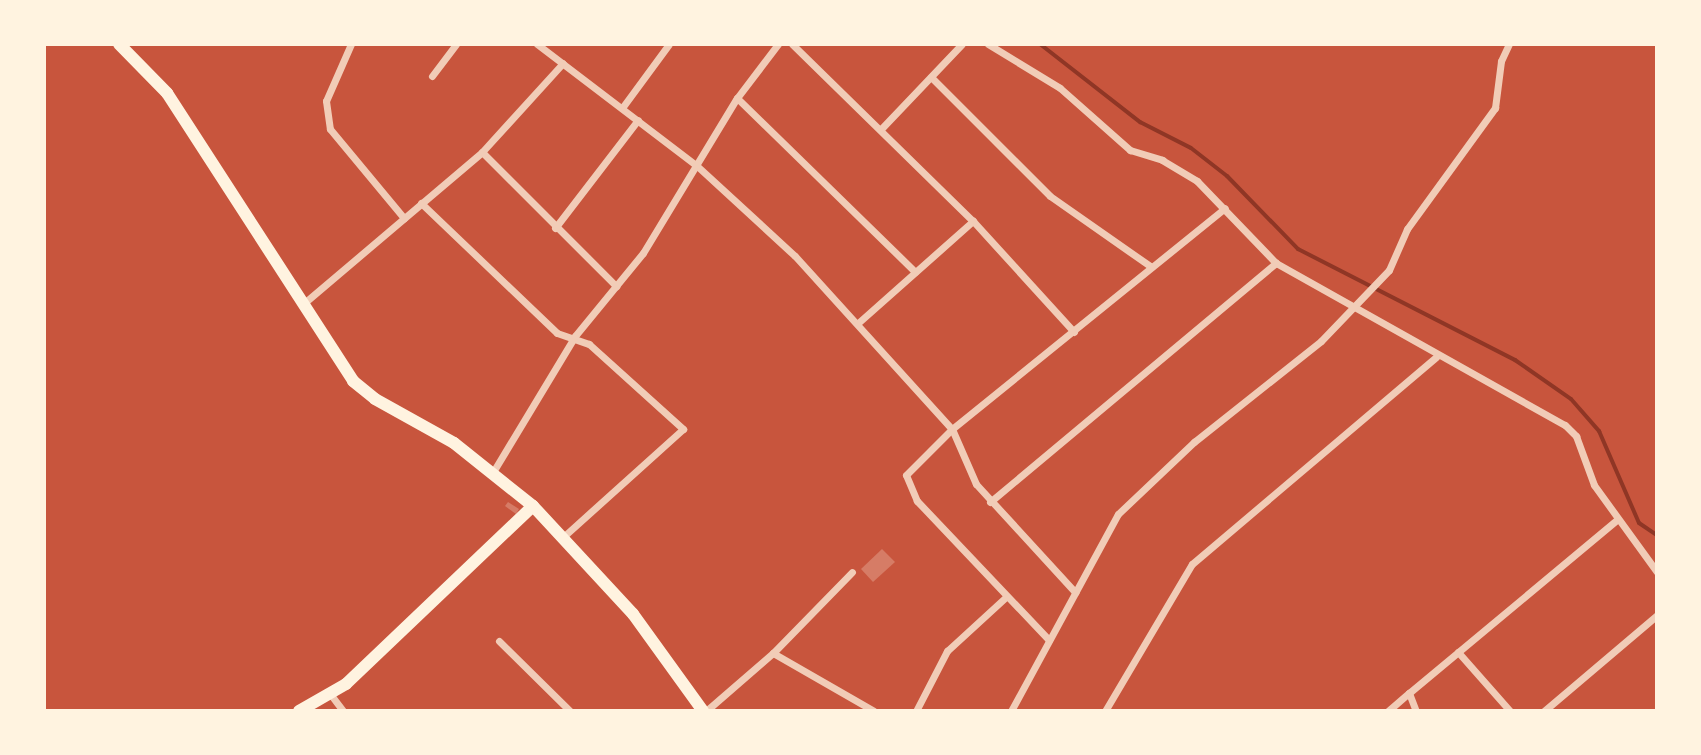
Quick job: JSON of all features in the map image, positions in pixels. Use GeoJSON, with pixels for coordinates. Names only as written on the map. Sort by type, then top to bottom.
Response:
{"type":"FeatureCollection","features":[{"type":"Feature","properties":{"kind":"main road"},"geometry":{"type":"LineString","coordinates":[[119,44],[167,93],[301,305],[361,389],[493,472],[533,506],[633,614],[705,711]]}},
{"type":"Feature","properties":{"kind":"main road"},"geometry":{"type":"LineString","coordinates":[[299,711],[331,695],[411,626],[533,506]]}},
{"type":"Feature","properties":{"kind":"street"},"geometry":{"type":"LineString","coordinates":[[351,44],[326,101],[330,129],[404,218]]}},
{"type":"Feature","properties":{"kind":"street"},"geometry":{"type":"LineString","coordinates":[[432,76],[456,44]]}},
{"type":"Feature","properties":{"kind":"street"},"geometry":{"type":"LineString","coordinates":[[537,44],[696,165],[858,323],[952,429],[957,449],[990,502],[1075,592]]}},
{"type":"Feature","properties":{"kind":"street"},"geometry":{"type":"LineString","coordinates":[[622,108],[669,44]]}},
{"type":"Feature","properties":{"kind":"street"},"geometry":{"type":"LineString","coordinates":[[493,472],[575,336],[643,253],[737,98],[778,44]]}},
{"type":"Feature","properties":{"kind":"street"},"geometry":{"type":"LineString","coordinates":[[792,44],[973,221],[1074,332]]}},
{"type":"Feature","properties":{"kind":"street"},"geometry":{"type":"LineString","coordinates":[[881,129],[962,44]]}},
{"type":"Feature","properties":{"kind":"street"},"geometry":{"type":"LineString","coordinates":[[988,44],[1060,88],[1130,150],[1162,160],[1197,181],[1276,263],[1436,357],[1565,425],[1576,436],[1594,485],[1657,572]]}},
{"type":"Feature","properties":{"kind":"street"},"geometry":{"type":"LineString","coordinates":[[1011,711],[1118,514],[1133,495],[1355,309],[1380,282],[1396,259],[1407,229],[1495,108],[1501,61],[1509,44]]}},
{"type":"Feature","properties":{"kind":"street"},"geometry":{"type":"LineString","coordinates":[[301,305],[482,152],[563,63]]}},
{"type":"Feature","properties":{"kind":"street"},"geometry":{"type":"LineString","coordinates":[[931,77],[1050,196],[1150,266]]}},
{"type":"Feature","properties":{"kind":"street"},"geometry":{"type":"LineString","coordinates":[[737,98],[915,272]]}},
{"type":"Feature","properties":{"kind":"street"},"geometry":{"type":"LineString","coordinates":[[555,228],[638,120]]}},
{"type":"Feature","properties":{"kind":"street"},"geometry":{"type":"LineString","coordinates":[[482,152],[616,286]]}},
{"type":"Feature","properties":{"kind":"street"},"geometry":{"type":"LineString","coordinates":[[421,203],[557,333],[575,336],[683,429],[563,537]]}},
{"type":"Feature","properties":{"kind":"street"},"geometry":{"type":"LineString","coordinates":[[1049,640],[917,501],[906,475],[952,429],[1225,208]]}},
{"type":"Feature","properties":{"kind":"street"},"geometry":{"type":"LineString","coordinates":[[858,323],[973,221]]}},
{"type":"Feature","properties":{"kind":"street"},"geometry":{"type":"LineString","coordinates":[[990,502],[1276,263]]}},
{"type":"Feature","properties":{"kind":"street"},"geometry":{"type":"LineString","coordinates":[[1105,711],[1192,564],[1436,357]]}},
{"type":"Feature","properties":{"kind":"street"},"geometry":{"type":"LineString","coordinates":[[1388,711],[1617,520]]}},
{"type":"Feature","properties":{"kind":"street"},"geometry":{"type":"LineString","coordinates":[[705,711],[773,653],[852,572]]}},
{"type":"Feature","properties":{"kind":"street"},"geometry":{"type":"LineString","coordinates":[[916,711],[947,651],[1007,596]]}},
{"type":"Feature","properties":{"kind":"street"},"geometry":{"type":"LineString","coordinates":[[1544,711],[1657,615]]}},
{"type":"Feature","properties":{"kind":"street"},"geometry":{"type":"LineString","coordinates":[[499,641],[570,711]]}},
{"type":"Feature","properties":{"kind":"street"},"geometry":{"type":"LineString","coordinates":[[1458,652],[1510,711]]}},
{"type":"Feature","properties":{"kind":"street"},"geometry":{"type":"LineString","coordinates":[[773,653],[874,711]]}},
{"type":"Feature","properties":{"kind":"street"},"geometry":{"type":"LineString","coordinates":[[1409,693],[1416,711]]}},
{"type":"Feature","properties":{"kind":"street"},"geometry":{"type":"LineString","coordinates":[[331,695],[343,711]]}},
{"type":"Feature","properties":{"kind":"building"},"geometry":{"type":"Polygon","coordinates":[[[508,502],[519,509],[516,514],[505,506],[508,502]]]}},
{"type":"Feature","properties":{"kind":"building"},"geometry":{"type":"Polygon","coordinates":[[[882,549],[895,562],[873,582],[861,569],[882,549]]]}},
{"type":"Feature","properties":{"kind":"waterway"},"geometry":{"type":"LineString","coordinates":[[1040,44],[1140,122],[1191,148],[1227,176],[1298,249],[1515,360],[1571,399],[1599,431],[1639,523],[1657,535]]}}]}
